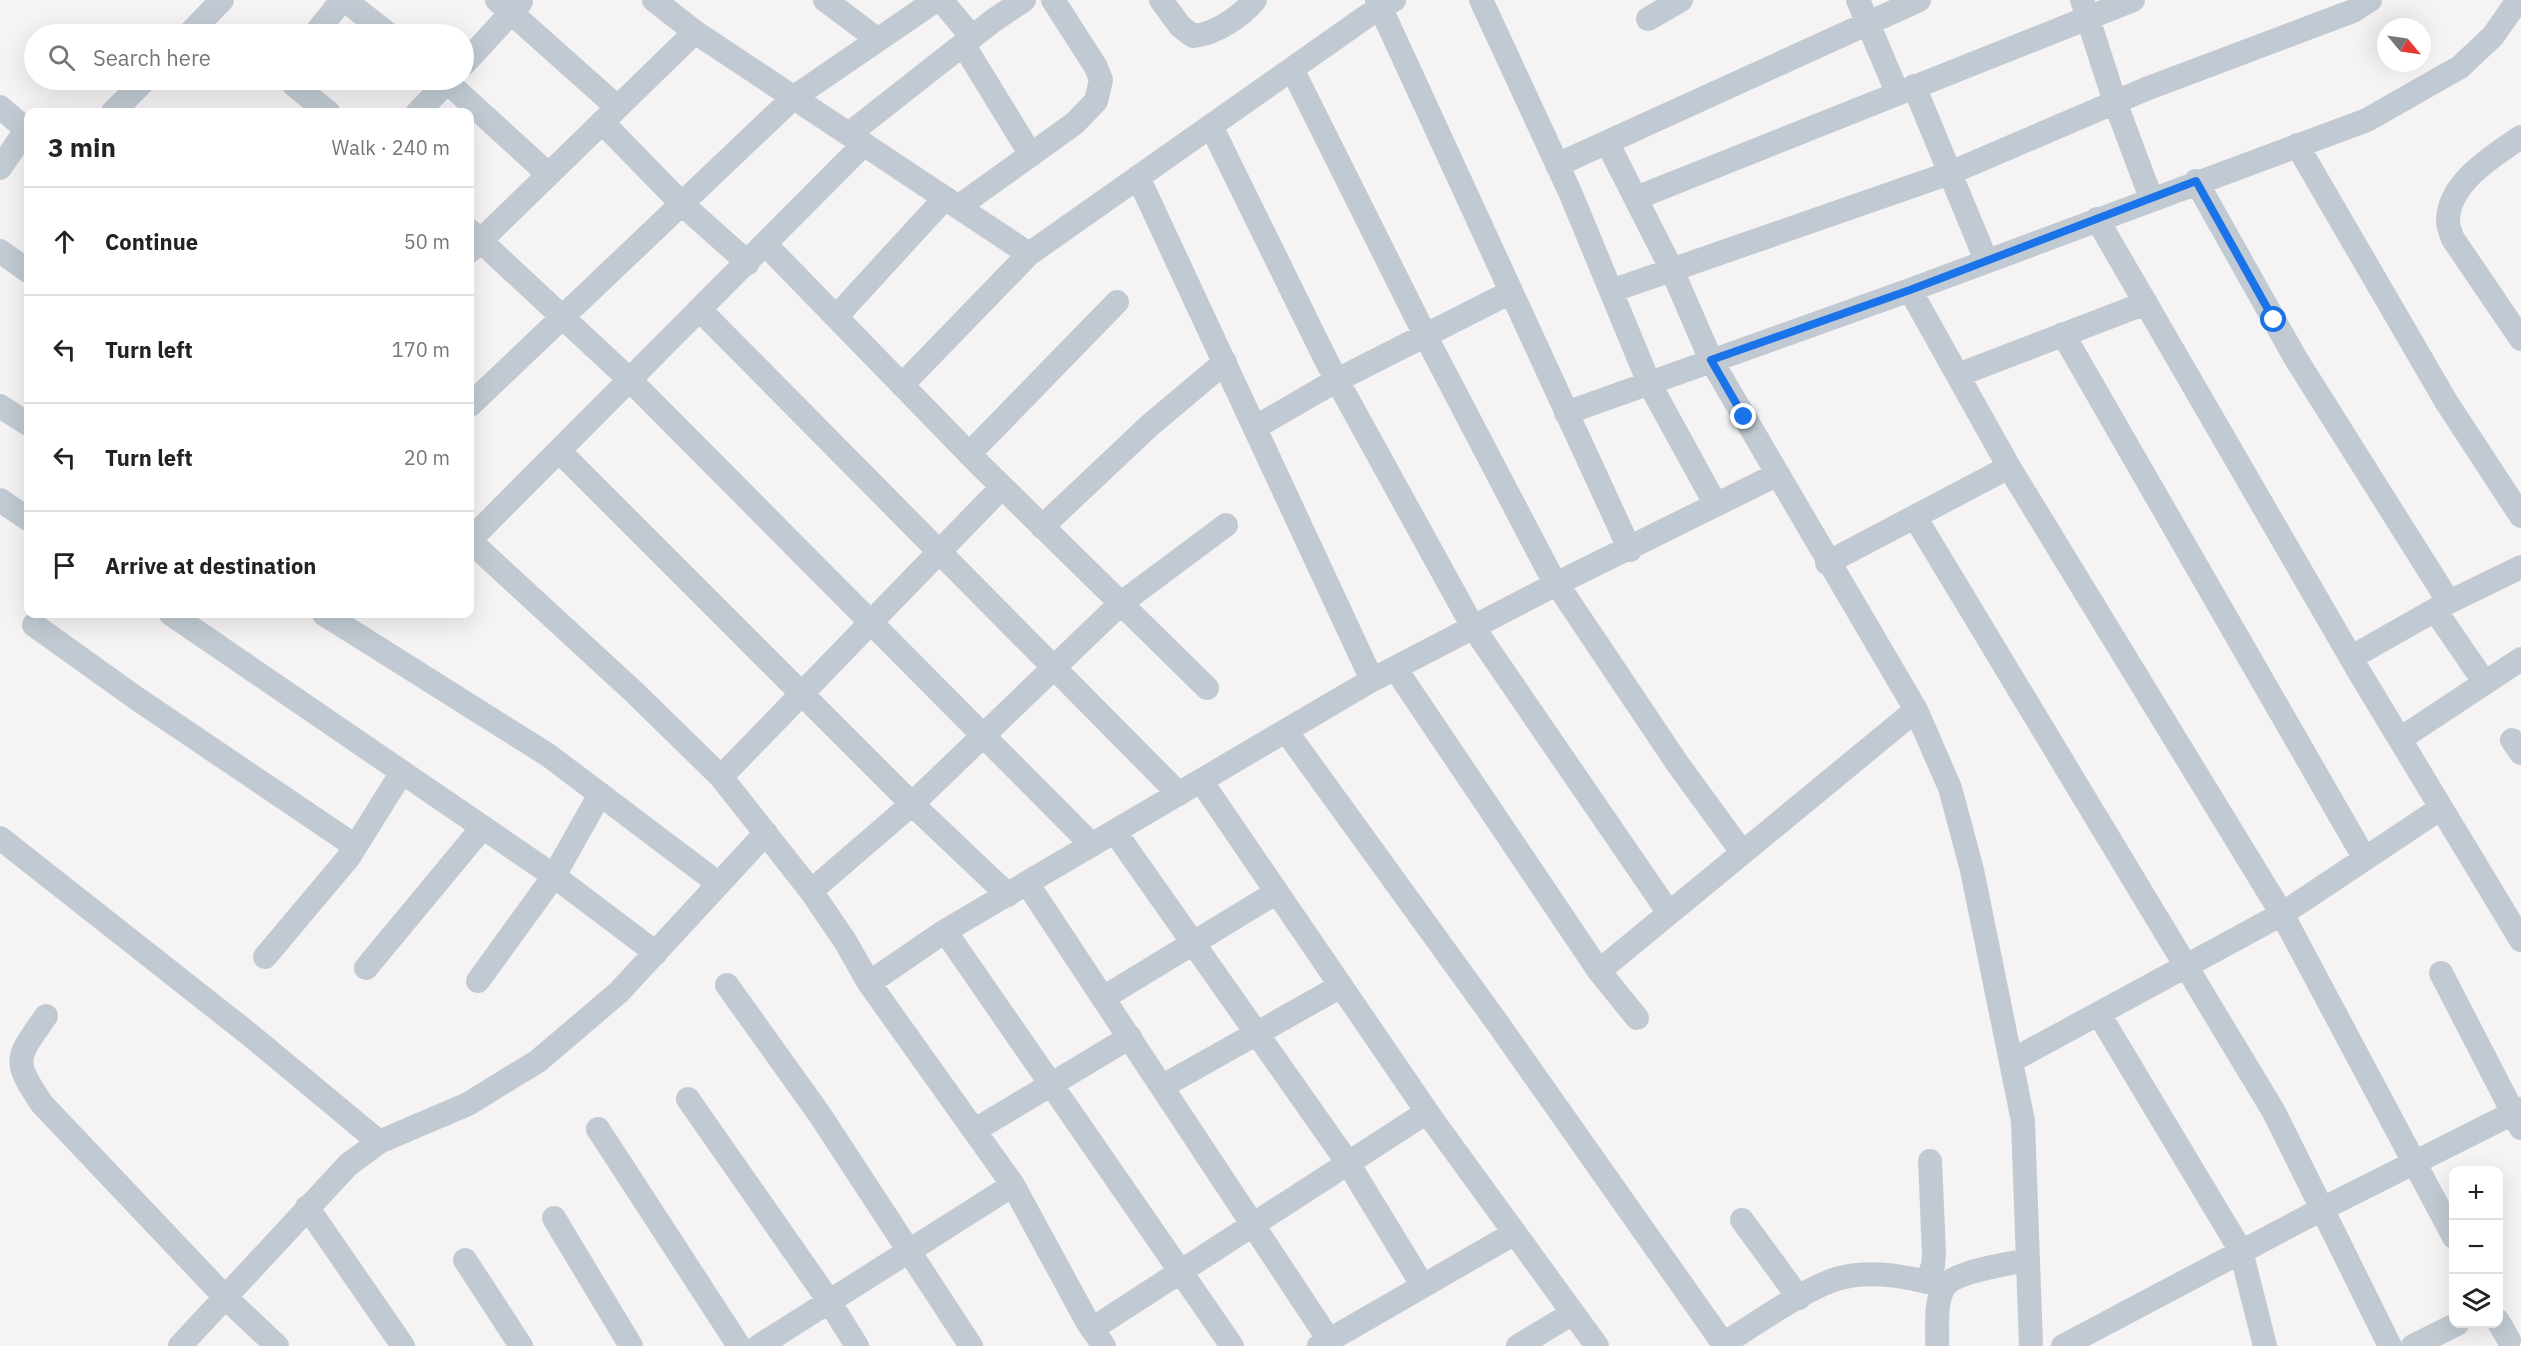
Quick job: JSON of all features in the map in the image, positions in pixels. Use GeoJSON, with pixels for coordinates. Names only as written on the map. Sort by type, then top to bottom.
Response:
{"type":"FeatureCollection","features":[{"type":"Feature","properties":{"kind":"street"},"geometry":{"type":"LineString","coordinates":[[199,24],[222,0]]}},
{"type":"Feature","properties":{"kind":"street"},"geometry":{"type":"LineString","coordinates":[[323,24],[343,0],[375,24]]}},
{"type":"Feature","properties":{"kind":"street"},"geometry":{"type":"LineString","coordinates":[[654,0],[695,32],[1029,254]]}},
{"type":"Feature","properties":{"kind":"street"},"geometry":{"type":"LineString","coordinates":[[825,0],[876,39]]}},
{"type":"Feature","properties":{"kind":"street"},"geometry":{"type":"LineString","coordinates":[[474,401],[793,98],[936,0]]}},
{"type":"Feature","properties":{"kind":"street"},"geometry":{"type":"LineString","coordinates":[[941,0],[967,41],[1031,155]]}},
{"type":"Feature","properties":{"kind":"street"},"geometry":{"type":"LineString","coordinates":[[474,536],[766,245],[856,139],[967,41],[1024,0]]}},
{"type":"Feature","properties":{"kind":"street"},"geometry":{"type":"LineString","coordinates":[[836,317],[951,202],[1031,155],[1075,123],[1096,101],[1101,80],[1096,67],[1053,0]]}},
{"type":"Feature","properties":{"kind":"street"},"geometry":{"type":"LineString","coordinates":[[1161,0],[1180,26],[1193,36],[1203,35],[1223,26],[1255,0]]}},
{"type":"Feature","properties":{"kind":"street"},"geometry":{"type":"LineString","coordinates":[[1481,0],[1557,165],[1648,383],[1716,505]]}},
{"type":"Feature","properties":{"kind":"street"},"geometry":{"type":"LineString","coordinates":[[1648,19],[1681,0]]}},
{"type":"Feature","properties":{"kind":"street"},"geometry":{"type":"LineString","coordinates":[[1858,0],[1950,173],[1986,260]]}},
{"type":"Feature","properties":{"kind":"street"},"geometry":{"type":"LineString","coordinates":[[1557,165],[1869,21],[1920,0]]}},
{"type":"Feature","properties":{"kind":"street"},"geometry":{"type":"LineString","coordinates":[[1636,198],[1905,89],[2085,9],[2133,0]]}},
{"type":"Feature","properties":{"kind":"street"},"geometry":{"type":"LineString","coordinates":[[1611,291],[1950,173],[2115,102],[2353,10],[2370,0]]}},
{"type":"Feature","properties":{"kind":"street"},"geometry":{"type":"LineString","coordinates":[[1566,413],[1910,290],[2196,181],[2367,120],[2460,67],[2493,36],[2518,0]]}},
{"type":"Feature","properties":{"kind":"street"},"geometry":{"type":"LineString","coordinates":[[902,385],[1029,254],[1384,3],[1511,292],[1630,550]]}},
{"type":"Feature","properties":{"kind":"street"},"geometry":{"type":"LineString","coordinates":[[474,51],[511,4],[609,115],[681,204],[748,263]]}},
{"type":"Feature","properties":{"kind":"street"},"geometry":{"type":"LineString","coordinates":[[2085,9],[2115,102],[2151,198]]}},
{"type":"Feature","properties":{"kind":"street"},"geometry":{"type":"LineString","coordinates":[[474,240],[548,174],[695,32]]}},
{"type":"Feature","properties":{"kind":"street"},"geometry":{"type":"LineString","coordinates":[[1292,69],[1425,335],[1556,584],[1677,763],[1742,852]]}},
{"type":"Feature","properties":{"kind":"street"},"geometry":{"type":"LineString","coordinates":[[117,108],[135,90]]}},
{"type":"Feature","properties":{"kind":"street"},"geometry":{"type":"LineString","coordinates":[[300,90],[323,108]]}},
{"type":"Feature","properties":{"kind":"street"},"geometry":{"type":"LineString","coordinates":[[422,108],[438,90]]}},
{"type":"Feature","properties":{"kind":"street"},"geometry":{"type":"LineString","coordinates":[[458,90],[548,174]]}},
{"type":"Feature","properties":{"kind":"street"},"geometry":{"type":"LineString","coordinates":[[0,107],[24,127]]}},
{"type":"Feature","properties":{"kind":"street"},"geometry":{"type":"LineString","coordinates":[[1211,126],[1337,380],[1473,627],[1669,913]]}},
{"type":"Feature","properties":{"kind":"street"},"geometry":{"type":"LineString","coordinates":[[0,168],[24,135]]}},
{"type":"Feature","properties":{"kind":"street"},"geometry":{"type":"LineString","coordinates":[[1607,142],[1672,270],[1711,360],[1827,563],[1916,710],[1950,788],[1972,870],[2023,1121],[2031,1346]]}},
{"type":"Feature","properties":{"kind":"street"},"geometry":{"type":"LineString","coordinates":[[2297,145],[2447,403],[2521,516]]}},
{"type":"Feature","properties":{"kind":"street"},"geometry":{"type":"LineString","coordinates":[[2518,146],[2462,184],[2453,201],[2448,222],[2453,239],[2464,258],[2521,339]]}},
{"type":"Feature","properties":{"kind":"street"},"geometry":{"type":"LineString","coordinates":[[1138,177],[1256,427],[1371,680]]}},
{"type":"Feature","properties":{"kind":"street"},"geometry":{"type":"LineString","coordinates":[[2196,181],[2296,359],[2443,606],[2485,683]]}},
{"type":"Feature","properties":{"kind":"street"},"geometry":{"type":"LineString","coordinates":[[2097,219],[2400,739],[2521,940]]}},
{"type":"Feature","properties":{"kind":"street"},"geometry":{"type":"LineString","coordinates":[[474,242],[563,316],[630,380],[871,622],[982,738],[1092,845]]}},
{"type":"Feature","properties":{"kind":"street"},"geometry":{"type":"LineString","coordinates":[[766,245],[1002,488],[1207,688]]}},
{"type":"Feature","properties":{"kind":"street"},"geometry":{"type":"LineString","coordinates":[[0,251],[24,268]]}},
{"type":"Feature","properties":{"kind":"street"},"geometry":{"type":"LineString","coordinates":[[1910,290],[2009,467],[2282,914],[2449,1228]]}},
{"type":"Feature","properties":{"kind":"street"},"geometry":{"type":"LineString","coordinates":[[1256,427],[1337,380],[1511,292]]}},
{"type":"Feature","properties":{"kind":"street"},"geometry":{"type":"LineString","coordinates":[[969,454],[1117,302]]}},
{"type":"Feature","properties":{"kind":"street"},"geometry":{"type":"LineString","coordinates":[[1958,375],[2146,303]]}},
{"type":"Feature","properties":{"kind":"street"},"geometry":{"type":"LineString","coordinates":[[700,310],[1179,794]]}},
{"type":"Feature","properties":{"kind":"street"},"geometry":{"type":"LineString","coordinates":[[2063,334],[2365,859]]}},
{"type":"Feature","properties":{"kind":"street"},"geometry":{"type":"LineString","coordinates":[[1042,527],[1149,426],[1225,362]]}},
{"type":"Feature","properties":{"kind":"street"},"geometry":{"type":"LineString","coordinates":[[0,406],[24,421]]}},
{"type":"Feature","properties":{"kind":"street"},"geometry":{"type":"LineString","coordinates":[[558,451],[912,804],[1017,889],[1103,998],[1130,1037],[1255,1224],[1324,1343],[1515,1233]]}},
{"type":"Feature","properties":{"kind":"street"},"geometry":{"type":"LineString","coordinates":[[1827,563],[2009,467]]}},
{"type":"Feature","properties":{"kind":"street"},"geometry":{"type":"LineString","coordinates":[[869,983],[945,932],[1371,680],[1556,584],[1630,550],[1778,474]]}},
{"type":"Feature","properties":{"kind":"street"},"geometry":{"type":"LineString","coordinates":[[722,777],[1002,488]]}},
{"type":"Feature","properties":{"kind":"street"},"geometry":{"type":"LineString","coordinates":[[0,500],[24,516]]}},
{"type":"Feature","properties":{"kind":"street"},"geometry":{"type":"LineString","coordinates":[[1915,517],[2274,1112],[2390,1346]]}},
{"type":"Feature","properties":{"kind":"street"},"geometry":{"type":"LineString","coordinates":[[811,891],[912,804],[1120,604],[1226,525]]}},
{"type":"Feature","properties":{"kind":"street"},"geometry":{"type":"LineString","coordinates":[[474,544],[722,777],[811,891],[845,941],[869,983],[1013,1185],[1098,1337],[1180,1272],[1427,1112]]}},
{"type":"Feature","properties":{"kind":"street"},"geometry":{"type":"LineString","coordinates":[[2352,657],[2443,606],[2521,567]]}},
{"type":"Feature","properties":{"kind":"street"},"geometry":{"type":"LineString","coordinates":[[177,618],[554,876],[656,952]]}},
{"type":"Feature","properties":{"kind":"street"},"geometry":{"type":"LineString","coordinates":[[330,618],[548,755],[719,884]]}},
{"type":"Feature","properties":{"kind":"street"},"geometry":{"type":"LineString","coordinates":[[34,625],[136,698],[355,846]]}},
{"type":"Feature","properties":{"kind":"street"},"geometry":{"type":"LineString","coordinates":[[2400,739],[2521,659]]}},
{"type":"Feature","properties":{"kind":"street"},"geometry":{"type":"LineString","coordinates":[[1395,668],[1599,971],[1637,1018]]}},
{"type":"Feature","properties":{"kind":"street"},"geometry":{"type":"LineString","coordinates":[[1599,971],[1916,710]]}},
{"type":"Feature","properties":{"kind":"street"},"geometry":{"type":"LineString","coordinates":[[1286,730],[1496,1021],[1724,1345],[1799,1298],[1839,1278],[1867,1275],[1901,1276],[1935,1284],[1974,1272],[2028,1260]]}},
{"type":"Feature","properties":{"kind":"street"},"geometry":{"type":"LineString","coordinates":[[265,957],[355,846],[402,772]]}},
{"type":"Feature","properties":{"kind":"street"},"geometry":{"type":"LineString","coordinates":[[1201,781],[1427,1112],[1597,1346]]}},
{"type":"Feature","properties":{"kind":"street"},"geometry":{"type":"LineString","coordinates":[[477,981],[554,876],[600,794]]}},
{"type":"Feature","properties":{"kind":"street"},"geometry":{"type":"LineString","coordinates":[[2011,1061],[2282,914],[2441,808]]}},
{"type":"Feature","properties":{"kind":"street"},"geometry":{"type":"LineString","coordinates":[[366,968],[482,828]]}},
{"type":"Feature","properties":{"kind":"street"},"geometry":{"type":"LineString","coordinates":[[1115,832],[1192,944],[1258,1032],[1348,1163],[1423,1286]]}},
{"type":"Feature","properties":{"kind":"street"},"geometry":{"type":"LineString","coordinates":[[181,1345],[348,1165],[379,1142],[468,1104],[538,1061],[619,992],[765,833]]}},
{"type":"Feature","properties":{"kind":"street"},"geometry":{"type":"LineString","coordinates":[[0,838],[249,1034],[379,1142]]}},
{"type":"Feature","properties":{"kind":"street"},"geometry":{"type":"LineString","coordinates":[[1103,998],[1277,892]]}},
{"type":"Feature","properties":{"kind":"street"},"geometry":{"type":"LineString","coordinates":[[945,932],[1232,1346]]}},
{"type":"Feature","properties":{"kind":"street"},"geometry":{"type":"LineString","coordinates":[[2063,1346],[2414,1162],[2518,1117],[2441,973]]}},
{"type":"Feature","properties":{"kind":"street"},"geometry":{"type":"LineString","coordinates":[[727,984],[820,1115],[971,1346]]}},
{"type":"Feature","properties":{"kind":"street"},"geometry":{"type":"LineString","coordinates":[[1163,1086],[1341,986]]}},
{"type":"Feature","properties":{"kind":"street"},"geometry":{"type":"LineString","coordinates":[[2099,1014],[2241,1251],[2265,1346]]}},
{"type":"Feature","properties":{"kind":"street"},"geometry":{"type":"LineString","coordinates":[[46,1016],[23,1049],[20,1062],[23,1075],[42,1104],[225,1297],[277,1346]]}},
{"type":"Feature","properties":{"kind":"street"},"geometry":{"type":"LineString","coordinates":[[975,1130],[1130,1037]]}},
{"type":"Feature","properties":{"kind":"street"},"geometry":{"type":"LineString","coordinates":[[688,1099],[829,1301],[857,1346]]}},
{"type":"Feature","properties":{"kind":"street"},"geometry":{"type":"LineString","coordinates":[[598,1129],[738,1346]]}},
{"type":"Feature","properties":{"kind":"street"},"geometry":{"type":"LineString","coordinates":[[1930,1161],[1933,1266],[1935,1284],[1940,1298],[1937,1346]]}},
{"type":"Feature","properties":{"kind":"street"},"geometry":{"type":"LineString","coordinates":[[759,1346],[1013,1185]]}},
{"type":"Feature","properties":{"kind":"street"},"geometry":{"type":"LineString","coordinates":[[308,1207],[403,1346]]}},
{"type":"Feature","properties":{"kind":"street"},"geometry":{"type":"LineString","coordinates":[[554,1218],[631,1346]]}},
{"type":"Feature","properties":{"kind":"street"},"geometry":{"type":"LineString","coordinates":[[1742,1220],[1799,1298]]}},
{"type":"Feature","properties":{"kind":"street"},"geometry":{"type":"LineString","coordinates":[[465,1260],[521,1346]]}},
{"type":"Feature","properties":{"kind":"street"},"geometry":{"type":"LineString","coordinates":[[1518,1346],[1573,1313]]}},
{"type":"Feature","properties":{"kind":"street"},"geometry":{"type":"LineString","coordinates":[[2413,1346],[2449,1327]]}},
{"type":"Feature","properties":{"kind":"route"},"geometry":{"type":"LineString","coordinates":[[1744,417],[1711,360],[1910,290],[2196,181],[2274,320]]}}]}
